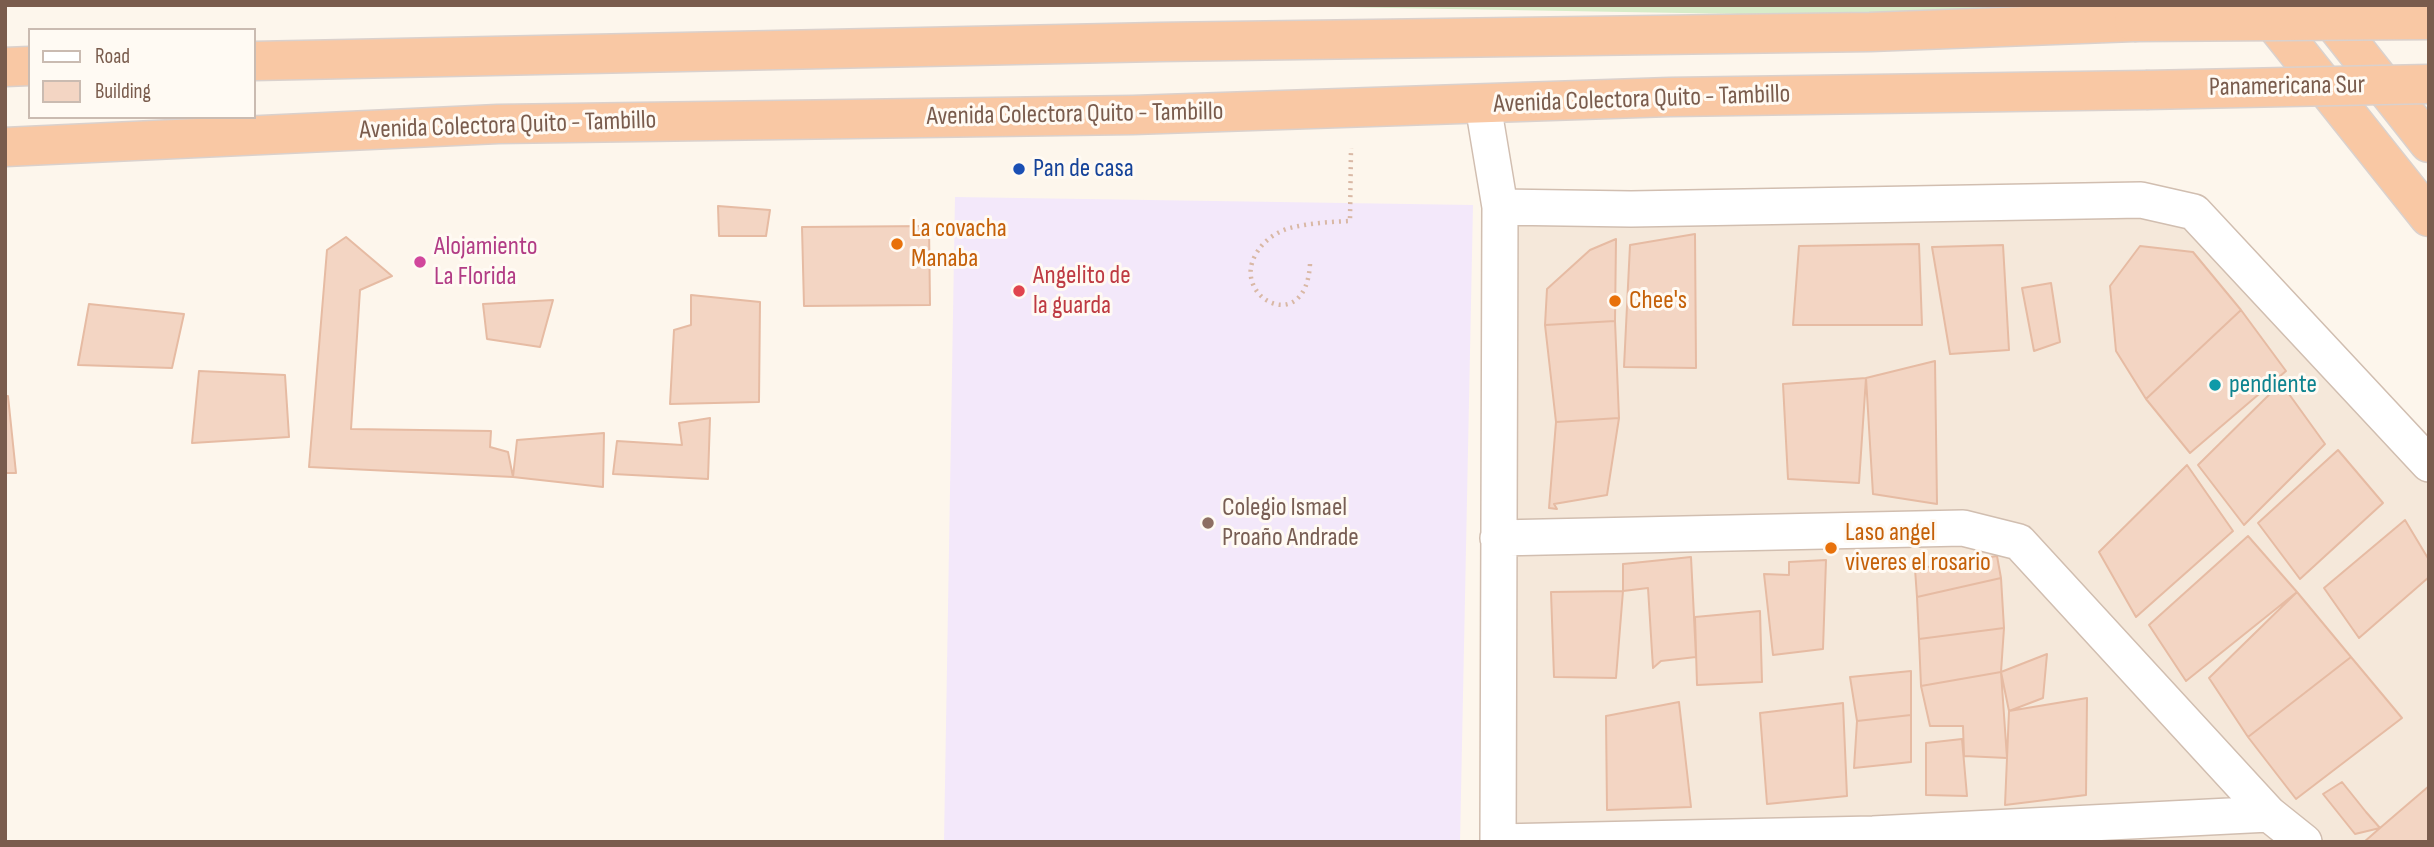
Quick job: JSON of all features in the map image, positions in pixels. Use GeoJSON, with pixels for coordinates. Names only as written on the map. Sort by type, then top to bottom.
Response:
{"type":"FeatureCollection","features":[{"type":"Feature","properties":{"kind":"highway"},"geometry":{"type":"LineString","coordinates":[[2260,5],[2429,216]]}},
{"type":"Feature","properties":{"kind":"highway"},"geometry":{"type":"LineString","coordinates":[[2320,5],[2429,143]]}},
{"type":"Feature","properties":{"kind":"highway"},"geometry":{"type":"LineString","coordinates":[[256,61],[1173,41],[1870,32],[2134,22],[2429,20]]}},
{"type":"Feature","properties":{"kind":"highway"},"geometry":{"type":"LineString","coordinates":[[5,67],[28,66]]}},
{"type":"Feature","properties":{"kind":"highway","name":"Panamericana Sur"},"geometry":{"type":"LineString","coordinates":[[2146,90],[2429,84]]}},
{"type":"Feature","properties":{"kind":"highway","name":"Avenida Colectora Quito - Tambillo"},"geometry":{"type":"LineString","coordinates":[[5,147],[498,124],[1133,115],[1670,97],[2146,90]]}},
{"type":"Feature","properties":{"kind":"street"},"geometry":{"type":"LineString","coordinates":[[1483,104],[1500,207],[1497,842],[1873,838],[2190,830],[2269,814]]}},
{"type":"Feature","properties":{"kind":"street"},"geometry":{"type":"LineString","coordinates":[[1500,207],[1631,209],[2141,200],[2194,212],[2429,464]]}},
{"type":"Feature","properties":{"kind":"street"},"geometry":{"type":"LineString","coordinates":[[1498,538],[1963,528],[2019,542],[2269,814],[2304,842]]}},
{"type":"Feature","properties":{"kind":"path"},"geometry":{"type":"LineString","coordinates":[[1310,264],[1304,293],[1283,306],[1261,298],[1253,287],[1250,271],[1252,259],[1272,236],[1288,228],[1350,221],[1352,108]]}},
{"type":"Feature","properties":{"kind":"shaded area","name":"Colegio Ismael Proaño Andrade"},"geometry":{"type":"Polygon","coordinates":[[[955,197],[1473,205],[1460,842],[944,842],[955,197]]]}},
{"type":"Feature","properties":{"kind":"shaded area"},"geometry":{"type":"Polygon","coordinates":[[[2175,205],[2429,482],[2429,842],[1503,842],[1512,213],[2175,205]]]}},
{"type":"Feature","properties":{"kind":"green space"},"geometry":{"type":"Polygon","coordinates":[[[1217,5],[2233,5],[1915,17],[1217,5]]]}},
{"type":"Feature","properties":{"kind":"building"},"geometry":{"type":"Polygon","coordinates":[[[718,206],[770,210],[766,236],[719,236],[718,206]]]}},
{"type":"Feature","properties":{"kind":"building"},"geometry":{"type":"Polygon","coordinates":[[[929,226],[930,305],[804,306],[802,227],[929,226]]]}},
{"type":"Feature","properties":{"kind":"building"},"geometry":{"type":"Polygon","coordinates":[[[1695,234],[1696,368],[1624,367],[1630,245],[1695,234]]]}},
{"type":"Feature","properties":{"kind":"building"},"geometry":{"type":"Polygon","coordinates":[[[346,237],[392,276],[360,290],[351,429],[491,431],[490,447],[508,452],[513,477],[309,467],[327,250],[346,237]]]}},
{"type":"Feature","properties":{"kind":"building"},"geometry":{"type":"Polygon","coordinates":[[[1616,239],[1615,321],[1545,325],[1547,289],[1590,250],[1616,239]]]}},
{"type":"Feature","properties":{"kind":"building"},"geometry":{"type":"Polygon","coordinates":[[[1919,244],[1922,325],[1793,325],[1799,246],[1919,244]]]}},
{"type":"Feature","properties":{"kind":"building"},"geometry":{"type":"Polygon","coordinates":[[[2003,245],[2009,350],[1950,354],[1932,247],[2003,245]]]}},
{"type":"Feature","properties":{"kind":"building"},"geometry":{"type":"Polygon","coordinates":[[[2140,246],[2193,252],[2241,310],[2146,399],[2116,351],[2110,286],[2140,246]]]}},
{"type":"Feature","properties":{"kind":"building"},"geometry":{"type":"Polygon","coordinates":[[[2051,283],[2060,342],[2034,351],[2022,288],[2051,283]]]}},
{"type":"Feature","properties":{"kind":"building"},"geometry":{"type":"Polygon","coordinates":[[[691,295],[760,302],[759,402],[670,404],[674,330],[691,325],[691,295]]]}},
{"type":"Feature","properties":{"kind":"building"},"geometry":{"type":"Polygon","coordinates":[[[553,300],[540,347],[487,339],[483,304],[553,300]]]}},
{"type":"Feature","properties":{"kind":"building"},"geometry":{"type":"Polygon","coordinates":[[[89,304],[184,314],[172,368],[78,365],[89,304]]]}},
{"type":"Feature","properties":{"kind":"building","name":"pendiente"},"geometry":{"type":"Polygon","coordinates":[[[2241,310],[2286,371],[2190,453],[2146,399],[2241,310]]]}},
{"type":"Feature","properties":{"kind":"building"},"geometry":{"type":"Polygon","coordinates":[[[1615,321],[1619,418],[1556,422],[1545,325],[1615,321]]]}},
{"type":"Feature","properties":{"kind":"building"},"geometry":{"type":"Polygon","coordinates":[[[1935,361],[1937,504],[1873,494],[1866,378],[1935,361]]]}},
{"type":"Feature","properties":{"kind":"building"},"geometry":{"type":"Polygon","coordinates":[[[199,371],[285,375],[289,437],[192,443],[199,371]]]}},
{"type":"Feature","properties":{"kind":"building"},"geometry":{"type":"Polygon","coordinates":[[[1866,378],[1859,483],[1788,479],[1783,384],[1866,378]]]}},
{"type":"Feature","properties":{"kind":"building"},"geometry":{"type":"Polygon","coordinates":[[[2281,383],[2325,444],[2244,525],[2198,465],[2281,383]]]}},
{"type":"Feature","properties":{"kind":"building"},"geometry":{"type":"Polygon","coordinates":[[[5,396],[8,396],[16,473],[5,473],[5,396]]]}},
{"type":"Feature","properties":{"kind":"building"},"geometry":{"type":"Polygon","coordinates":[[[710,418],[708,479],[613,474],[617,441],[682,445],[679,423],[710,418]]]}},
{"type":"Feature","properties":{"kind":"building"},"geometry":{"type":"Polygon","coordinates":[[[1619,418],[1607,495],[1554,504],[1557,509],[1549,508],[1556,422],[1619,418]]]}},
{"type":"Feature","properties":{"kind":"building"},"geometry":{"type":"Polygon","coordinates":[[[604,433],[603,487],[513,477],[517,440],[604,433]]]}},
{"type":"Feature","properties":{"kind":"building"},"geometry":{"type":"Polygon","coordinates":[[[2338,450],[2383,503],[2300,579],[2258,523],[2338,450]]]}},
{"type":"Feature","properties":{"kind":"building"},"geometry":{"type":"Polygon","coordinates":[[[2187,465],[2233,531],[2136,617],[2099,552],[2187,465]]]}},
{"type":"Feature","properties":{"kind":"building"},"geometry":{"type":"Polygon","coordinates":[[[2405,520],[2429,560],[2429,577],[2359,638],[2324,588],[2405,520]]]}},
{"type":"Feature","properties":{"kind":"building"},"geometry":{"type":"Polygon","coordinates":[[[2248,536],[2297,592],[2186,681],[2149,625],[2248,536]]]}},
{"type":"Feature","properties":{"kind":"building"},"geometry":{"type":"Polygon","coordinates":[[[1997,556],[2001,578],[1917,597],[1915,569],[1997,556]]]}},
{"type":"Feature","properties":{"kind":"building"},"geometry":{"type":"Polygon","coordinates":[[[1691,557],[1696,657],[1661,661],[1653,668],[1648,588],[1623,591],[1623,564],[1691,557]]]}},
{"type":"Feature","properties":{"kind":"building"},"geometry":{"type":"Polygon","coordinates":[[[1826,560],[1823,649],[1773,655],[1764,574],[1789,575],[1789,562],[1826,560]]]}},
{"type":"Feature","properties":{"kind":"building"},"geometry":{"type":"Polygon","coordinates":[[[2001,578],[2004,628],[1919,639],[1917,597],[2001,578]]]}},
{"type":"Feature","properties":{"kind":"building"},"geometry":{"type":"Polygon","coordinates":[[[1623,591],[1616,678],[1554,677],[1551,592],[1623,591]]]}},
{"type":"Feature","properties":{"kind":"building"},"geometry":{"type":"Polygon","coordinates":[[[2297,592],[2351,657],[2248,737],[2209,678],[2297,592]]]}},
{"type":"Feature","properties":{"kind":"building"},"geometry":{"type":"Polygon","coordinates":[[[1760,611],[1762,682],[1697,685],[1695,617],[1760,611]]]}},
{"type":"Feature","properties":{"kind":"building"},"geometry":{"type":"Polygon","coordinates":[[[2004,628],[2001,672],[1921,686],[1919,639],[2004,628]]]}},
{"type":"Feature","properties":{"kind":"building"},"geometry":{"type":"Polygon","coordinates":[[[2047,654],[2043,698],[2009,711],[2001,672],[2047,654]]]}},
{"type":"Feature","properties":{"kind":"building"},"geometry":{"type":"Polygon","coordinates":[[[2351,657],[2402,718],[2296,799],[2248,737],[2351,657]]]}},
{"type":"Feature","properties":{"kind":"building"},"geometry":{"type":"Polygon","coordinates":[[[1911,671],[1911,715],[1857,721],[1850,677],[1911,671]]]}},
{"type":"Feature","properties":{"kind":"building"},"geometry":{"type":"Polygon","coordinates":[[[2001,672],[2007,758],[1964,756],[1963,726],[1930,726],[1921,686],[2001,672]]]}},
{"type":"Feature","properties":{"kind":"building"},"geometry":{"type":"Polygon","coordinates":[[[2087,698],[2086,795],[2005,805],[2009,711],[2087,698]]]}},
{"type":"Feature","properties":{"kind":"building"},"geometry":{"type":"Polygon","coordinates":[[[1679,702],[1691,807],[1607,810],[1606,716],[1679,702]]]}},
{"type":"Feature","properties":{"kind":"building"},"geometry":{"type":"Polygon","coordinates":[[[1843,703],[1847,796],[1767,804],[1760,713],[1843,703]]]}},
{"type":"Feature","properties":{"kind":"building"},"geometry":{"type":"Polygon","coordinates":[[[1911,715],[1911,762],[1854,768],[1857,721],[1911,715]]]}},
{"type":"Feature","properties":{"kind":"building"},"geometry":{"type":"Polygon","coordinates":[[[1962,739],[1967,796],[1926,795],[1926,743],[1962,739]]]}},
{"type":"Feature","properties":{"kind":"building"},"geometry":{"type":"Polygon","coordinates":[[[2342,782],[2380,828],[2355,834],[2323,794],[2342,782]]]}},
{"type":"Feature","properties":{"kind":"building"},"geometry":{"type":"Polygon","coordinates":[[[2429,786],[2429,842],[2364,842],[2380,828],[2429,786]]]}},
{"type":"Feature","properties":{"kind":"place","name":"Pan de casa"},"geometry":{"type":"Point","coordinates":[1019,169]}},
{"type":"Feature","properties":{"kind":"place","name":"La covacha Manaba"},"geometry":{"type":"Point","coordinates":[897,244]}},
{"type":"Feature","properties":{"kind":"place","name":"Alojamiento La Florida"},"geometry":{"type":"Point","coordinates":[420,262]}},
{"type":"Feature","properties":{"kind":"place","name":"Angelito de la guarda"},"geometry":{"type":"Point","coordinates":[1019,291]}},
{"type":"Feature","properties":{"kind":"place","name":"Chee's"},"geometry":{"type":"Point","coordinates":[1615,301]}},
{"type":"Feature","properties":{"kind":"place","name":"pendiente"},"geometry":{"type":"Point","coordinates":[2215,385]}},
{"type":"Feature","properties":{"kind":"place","name":"Colegio Ismael Proaño Andrade"},"geometry":{"type":"Point","coordinates":[1208,523]}},
{"type":"Feature","properties":{"kind":"place","name":"Laso angel viveres el rosario"},"geometry":{"type":"Point","coordinates":[1831,548]}}]}
